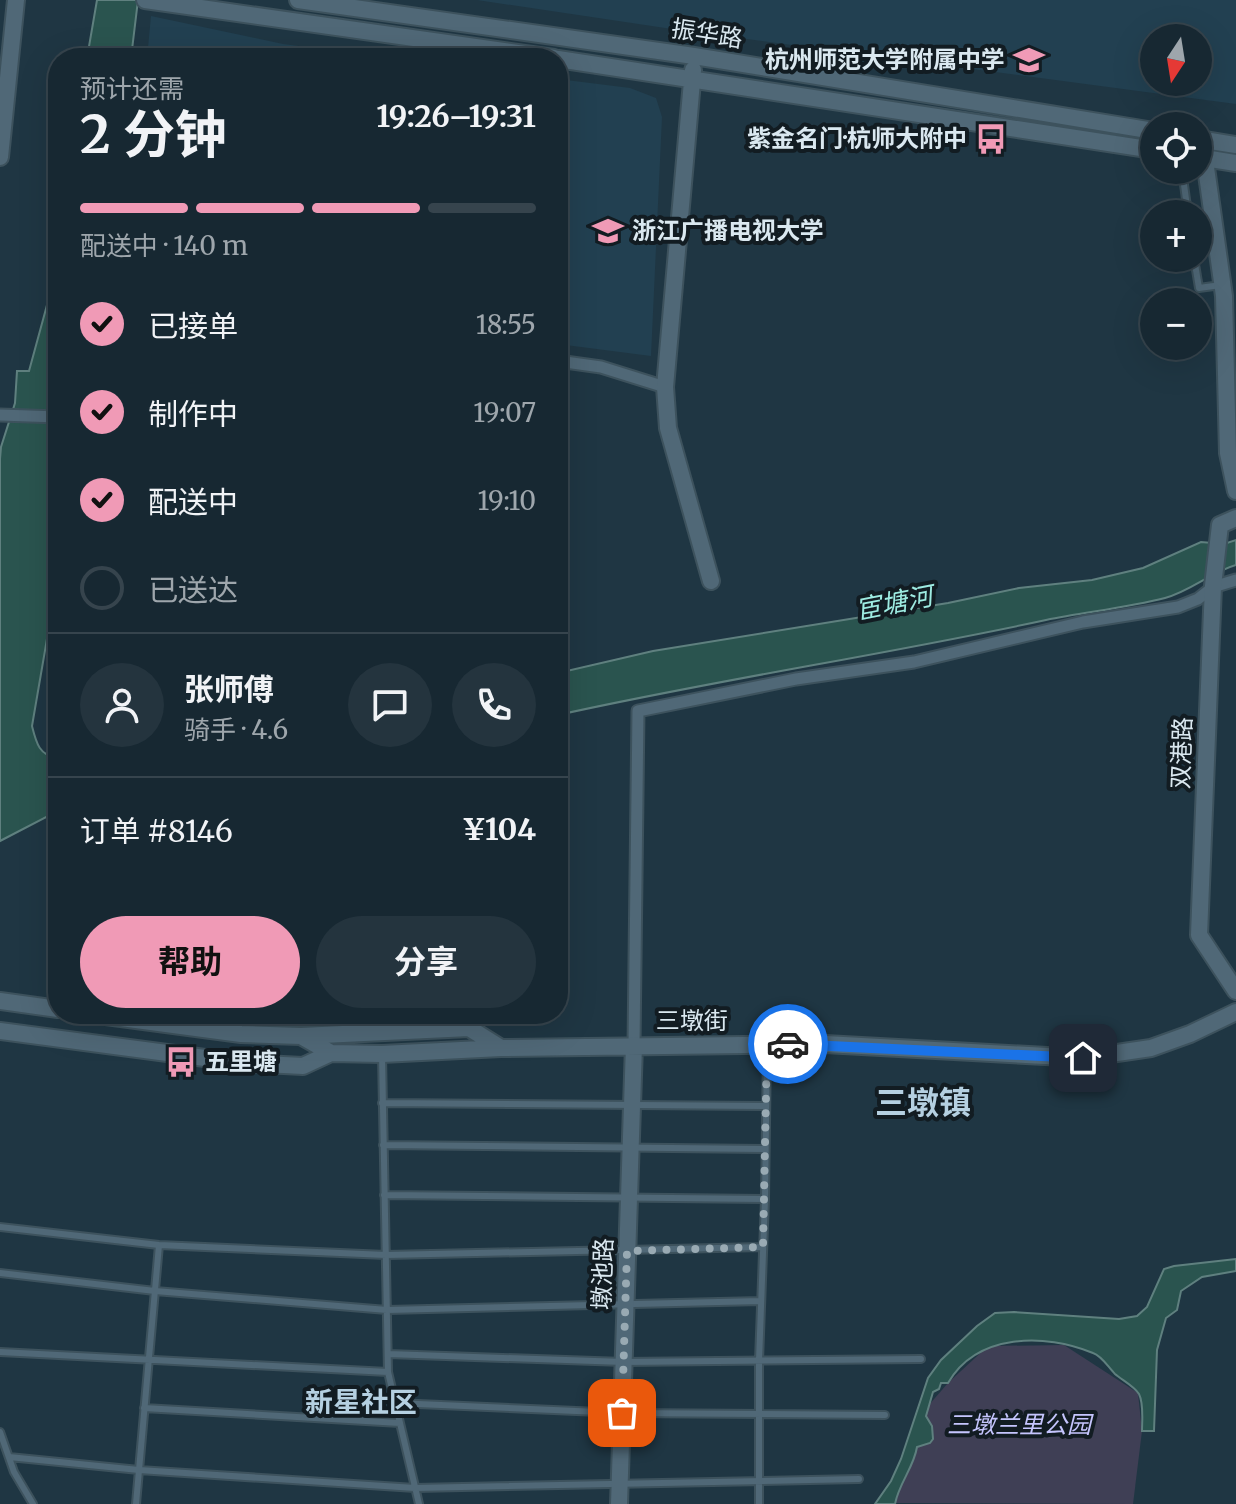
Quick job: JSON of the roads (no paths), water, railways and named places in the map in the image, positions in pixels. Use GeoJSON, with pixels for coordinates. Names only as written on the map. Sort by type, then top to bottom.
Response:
{"type":"FeatureCollection","features":[{"type":"Feature","properties":{"kind":"street"},"geometry":{"type":"LineString","coordinates":[[0,157],[16,0]]}},
{"type":"Feature","properties":{"kind":"street","name":"振华路"},"geometry":{"type":"LineString","coordinates":[[145,0],[485,48]]}},
{"type":"Feature","properties":{"kind":"street","name":"振华路"},"geometry":{"type":"LineString","coordinates":[[298,0],[694,56],[1140,129]]}},
{"type":"Feature","properties":{"kind":"street"},"geometry":{"type":"LineString","coordinates":[[694,56],[665,387],[668,428],[711,581]]}},
{"type":"Feature","properties":{"kind":"street","name":"振华路"},"geometry":{"type":"LineString","coordinates":[[568,60],[1140,148]]}},
{"type":"Feature","properties":{"kind":"street"},"geometry":{"type":"LineString","coordinates":[[1212,141],[1236,145]]}},
{"type":"Feature","properties":{"kind":"street"},"geometry":{"type":"LineString","coordinates":[[1212,160],[1236,163]]}},
{"type":"Feature","properties":{"kind":"street"},"geometry":{"type":"LineString","coordinates":[[1206,184],[1223,285],[1227,331],[1228,453],[1236,491]]}},
{"type":"Feature","properties":{"kind":"street"},"geometry":{"type":"LineString","coordinates":[[568,362],[601,367],[665,387]]}},
{"type":"Feature","properties":{"kind":"street"},"geometry":{"type":"LineString","coordinates":[[0,415],[48,417]]}},
{"type":"Feature","properties":{"kind":"street","name":"双港路"},"geometry":{"type":"LineString","coordinates":[[1236,518],[1220,525],[1213,586],[1199,935],[1236,991]]}},
{"type":"Feature","properties":{"kind":"street"},"geometry":{"type":"LineString","coordinates":[[634,1045],[638,711],[796,679],[914,662],[1083,622],[1178,607],[1198,599],[1213,586],[1236,580]]}},
{"type":"Feature","properties":{"kind":"street"},"geometry":{"type":"LineString","coordinates":[[0,1001],[48,1008]]}},
{"type":"Feature","properties":{"kind":"street","name":"三墩街"},"geometry":{"type":"LineString","coordinates":[[0,1031],[243,1063],[303,1066],[331,1053],[634,1045],[825,1044],[1083,1058],[1151,1048],[1236,1012]]}},
{"type":"Feature","properties":{"kind":"street","name":"三墩街"},"geometry":{"type":"LineString","coordinates":[[166,1024],[241,1034],[301,1036],[331,1053]]}},
{"type":"Feature","properties":{"kind":"street"},"geometry":{"type":"LineString","coordinates":[[301,1036],[469,1028],[501,1048]]}},
{"type":"Feature","properties":{"kind":"street","name":"墩池路"},"geometry":{"type":"LineString","coordinates":[[619,1504],[634,1045]]}},
{"type":"Feature","properties":{"kind":"lane"},"geometry":{"type":"LineString","coordinates":[[1196,272],[1199,288],[1223,285]]}},
{"type":"Feature","properties":{"kind":"lane"},"geometry":{"type":"LineString","coordinates":[[759,1504],[759,1361],[767,1044]]}},
{"type":"Feature","properties":{"kind":"lane"},"geometry":{"type":"LineString","coordinates":[[382,1054],[388,1372],[419,1504]]}},
{"type":"Feature","properties":{"kind":"lane"},"geometry":{"type":"LineString","coordinates":[[382,1103],[765,1106]]}},
{"type":"Feature","properties":{"kind":"lane"},"geometry":{"type":"LineString","coordinates":[[383,1145],[765,1149]]}},
{"type":"Feature","properties":{"kind":"lane"},"geometry":{"type":"LineString","coordinates":[[384,1195],[765,1199]]}},
{"type":"Feature","properties":{"kind":"lane"},"geometry":{"type":"LineString","coordinates":[[0,1227],[159,1245],[386,1255],[763,1247]]}},
{"type":"Feature","properties":{"kind":"lane"},"geometry":{"type":"LineString","coordinates":[[136,1504],[159,1245]]}},
{"type":"Feature","properties":{"kind":"lane"},"geometry":{"type":"LineString","coordinates":[[0,1273],[155,1291],[387,1310],[761,1301]]}},
{"type":"Feature","properties":{"kind":"lane"},"geometry":{"type":"LineString","coordinates":[[0,1352],[388,1372]]}},
{"type":"Feature","properties":{"kind":"lane"},"geometry":{"type":"LineString","coordinates":[[388,1354],[624,1362],[921,1359]]}},
{"type":"Feature","properties":{"kind":"lane"},"geometry":{"type":"LineString","coordinates":[[395,1403],[622,1413],[885,1415]]}},
{"type":"Feature","properties":{"kind":"lane"},"geometry":{"type":"LineString","coordinates":[[144,1408],[400,1423]]}},
{"type":"Feature","properties":{"kind":"lane"},"geometry":{"type":"LineString","coordinates":[[0,1432],[14,1472],[33,1504]]}},
{"type":"Feature","properties":{"kind":"lane"},"geometry":{"type":"LineString","coordinates":[[9,1457],[139,1470],[415,1488],[859,1479]]}},
{"type":"Feature","properties":{"kind":"place","name":"杭州师范大学附属中学"},"geometry":{"type":"Point","coordinates":[1029,60]}},
{"type":"Feature","properties":{"kind":"place","name":"紫金名门·杭师大附中"},"geometry":{"type":"Point","coordinates":[991,139]}},
{"type":"Feature","properties":{"kind":"place","name":"浙江广播电视大学"},"geometry":{"type":"Point","coordinates":[608,231]}},
{"type":"Feature","properties":{"kind":"place","name":"五里塘"},"geometry":{"type":"Point","coordinates":[181,1062]}},
{"type":"Feature","properties":{"kind":"district","name":"三墩镇"},"geometry":{"type":"Point","coordinates":[923,1103]}},
{"type":"Feature","properties":{"kind":"district","name":"新星社区"},"geometry":{"type":"Point","coordinates":[361,1402]}},
{"type":"Feature","properties":{"kind":"water label","name":"宦塘河"},"geometry":{"type":"Point","coordinates":[894,603]}},
{"type":"Feature","properties":{"kind":"park label","name":"三墩兰里公园"},"geometry":{"type":"Point","coordinates":[1019,1425]}}]}
